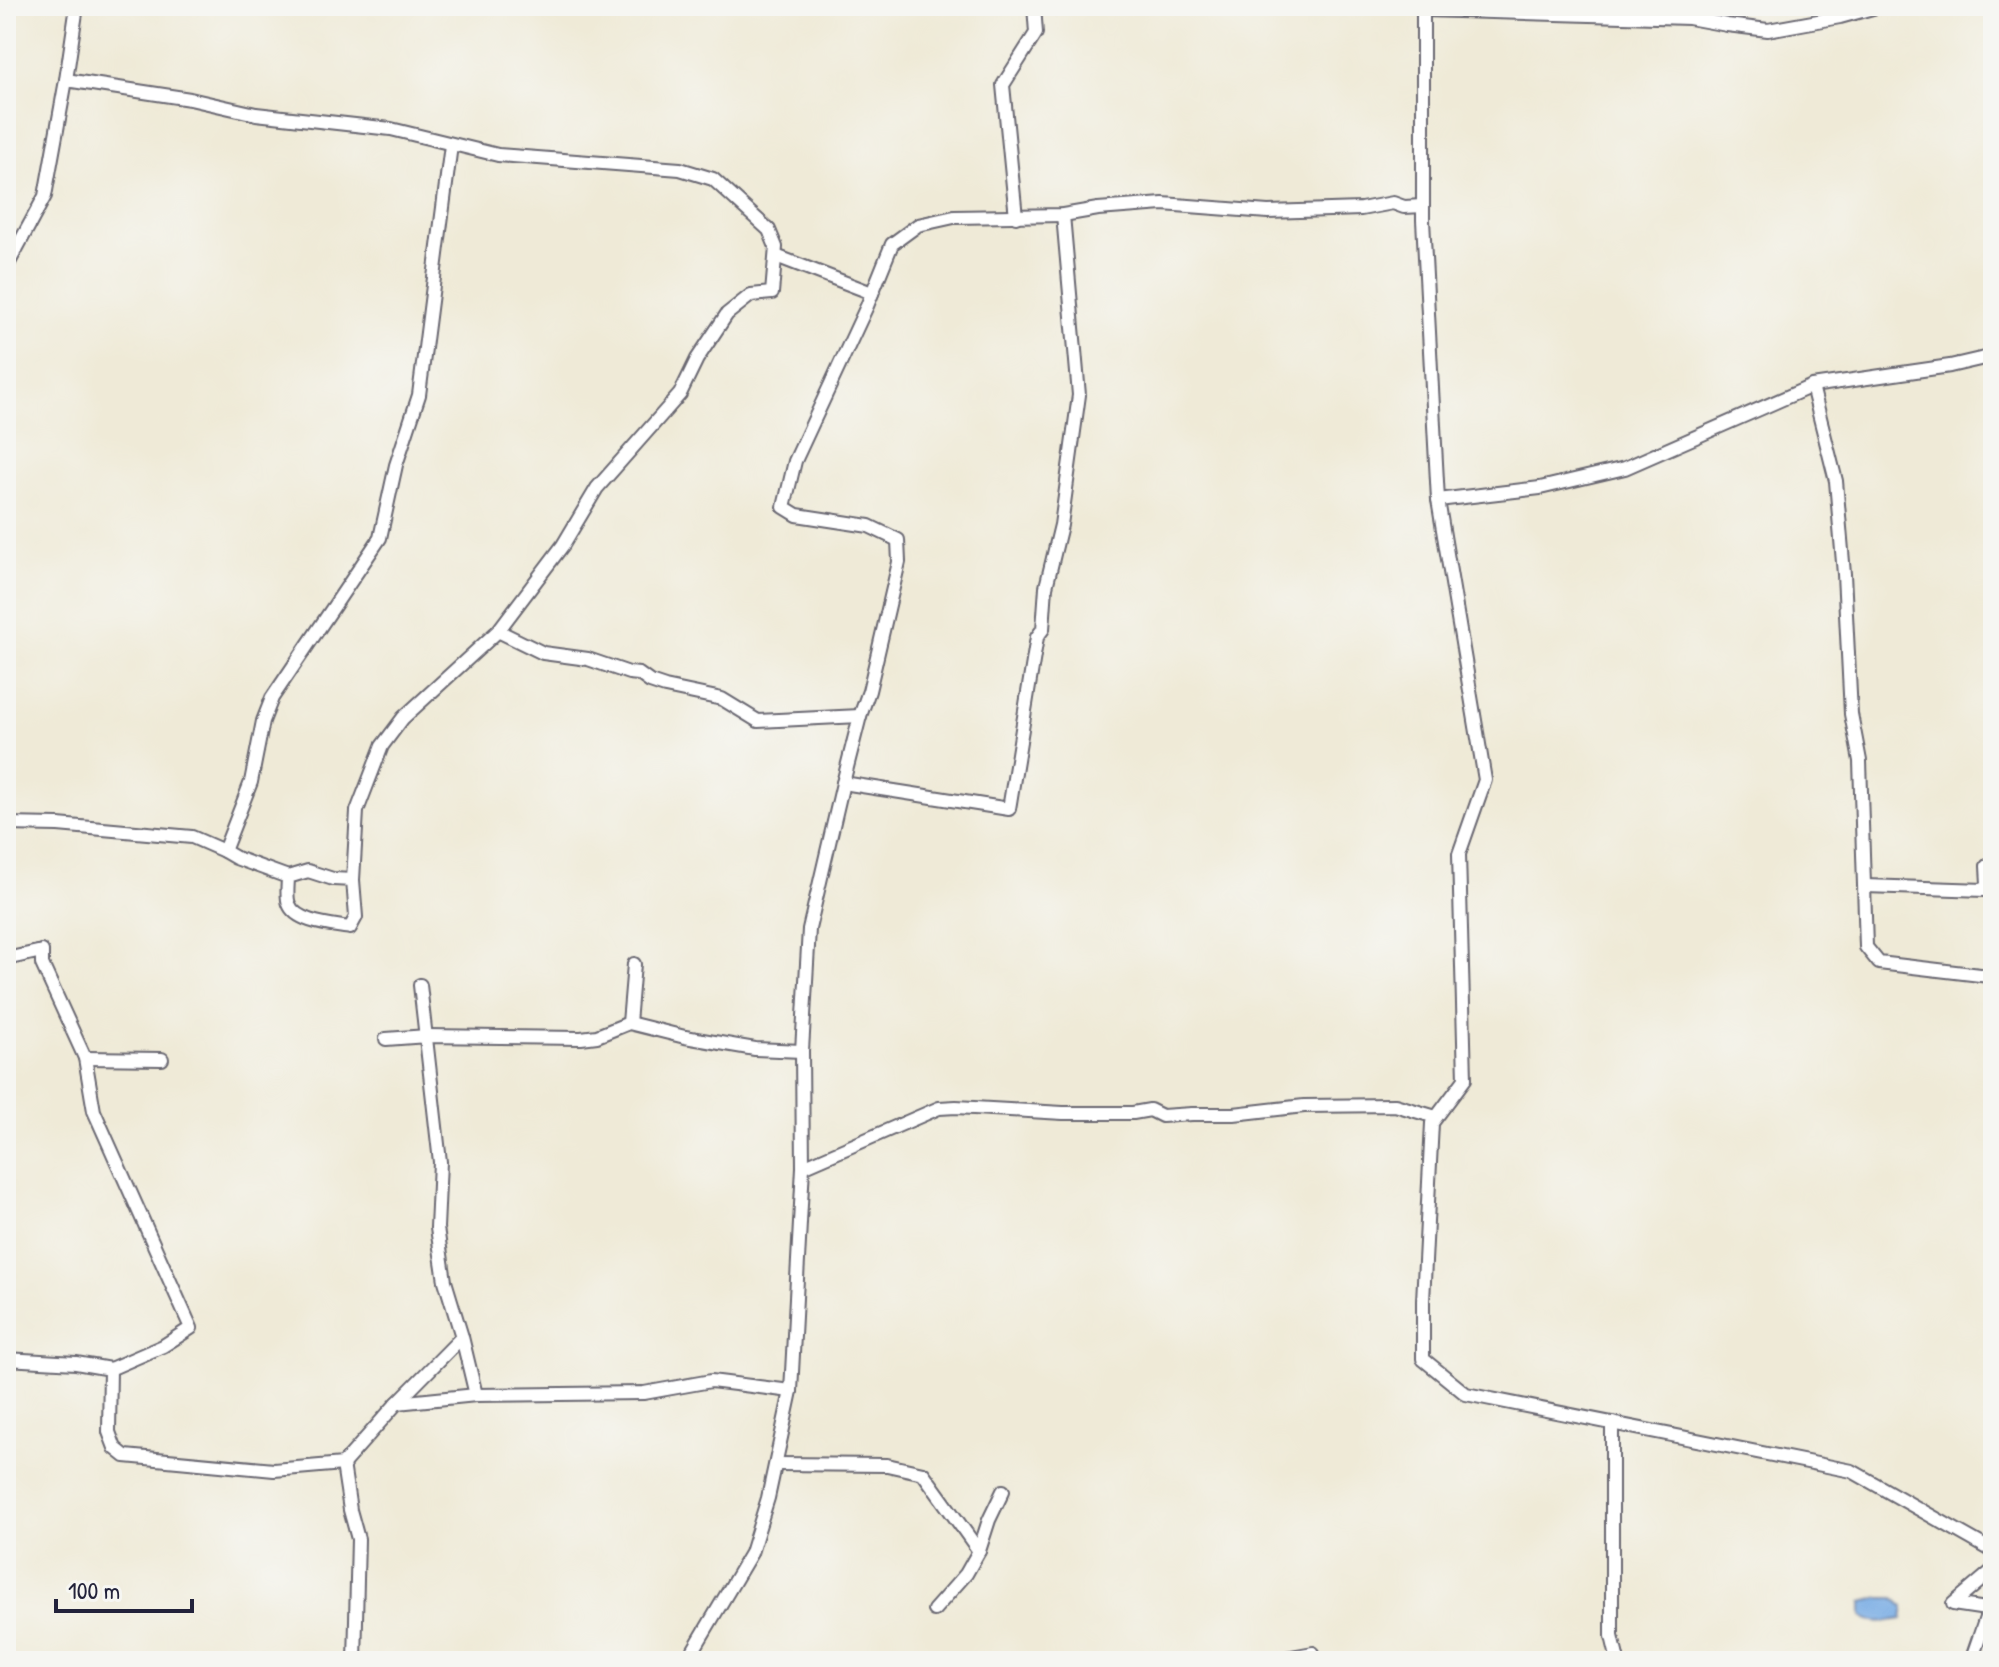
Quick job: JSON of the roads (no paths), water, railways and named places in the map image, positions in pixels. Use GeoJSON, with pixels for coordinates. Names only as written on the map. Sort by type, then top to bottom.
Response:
{"type":"FeatureCollection","features":[{"type":"Feature","properties":{"kind":"street"},"geometry":{"type":"LineString","coordinates":[[6,268],[45,196],[77,6]]}},
{"type":"Feature","properties":{"kind":"street"},"geometry":{"type":"LineString","coordinates":[[1016,217],[1003,85],[1036,33],[1034,6]]}},
{"type":"Feature","properties":{"kind":"street"},"geometry":{"type":"LineString","coordinates":[[1880,6],[1768,30],[1689,18],[1423,8],[1423,206],[1438,500],[1485,780],[1459,854],[1465,1079],[1432,1123],[1423,1359],[1466,1394],[1852,1471],[1993,1551]]}},
{"type":"Feature","properties":{"kind":"street"},"geometry":{"type":"LineString","coordinates":[[66,80],[190,99],[256,114],[391,129],[498,155],[680,169],[713,179],[769,230],[776,247],[772,293],[751,295],[727,314],[697,359],[680,394],[597,488],[563,545],[498,631],[403,718],[382,746],[357,811],[353,880],[356,917],[350,928],[299,916],[288,903],[288,877]]}},
{"type":"Feature","properties":{"kind":"street"},"geometry":{"type":"LineString","coordinates":[[224,851],[251,782],[263,721],[272,698],[380,538],[396,465],[419,395],[451,145]]}},
{"type":"Feature","properties":{"kind":"street"},"geometry":{"type":"LineString","coordinates":[[687,1661],[751,1553],[768,1498],[791,1391],[803,1167],[802,1051],[809,929],[899,562],[898,540],[869,526],[797,515],[784,507],[795,461],[892,244],[918,225],[954,217],[1063,215],[1163,204],[1268,212],[1361,209],[1393,203],[1404,207],[1423,206]]}},
{"type":"Feature","properties":{"kind":"street"},"geometry":{"type":"LineString","coordinates":[[843,783],[1009,809],[1037,637],[1043,629],[1046,587],[1061,525],[1079,395],[1063,215]]}},
{"type":"Feature","properties":{"kind":"street"},"geometry":{"type":"LineString","coordinates":[[776,256],[872,293]]}},
{"type":"Feature","properties":{"kind":"street"},"geometry":{"type":"LineString","coordinates":[[1438,500],[1540,488],[1625,468],[1812,386],[1950,366],[1993,356]]}},
{"type":"Feature","properties":{"kind":"street"},"geometry":{"type":"LineString","coordinates":[[1812,386],[1836,481],[1851,714],[1860,761],[1866,947],[1879,963],[1989,976]]}},
{"type":"Feature","properties":{"kind":"street"},"geometry":{"type":"LineString","coordinates":[[498,631],[543,653],[588,659],[639,674],[665,687],[722,699],[758,721],[860,716]]}},
{"type":"Feature","properties":{"kind":"street"},"geometry":{"type":"LineString","coordinates":[[6,824],[58,825],[192,837],[236,858],[288,877],[308,871],[333,879],[353,880]]}},
{"type":"Feature","properties":{"kind":"street"},"geometry":{"type":"LineString","coordinates":[[1865,886],[1985,890],[1988,884],[1987,866],[1993,865]]}},
{"type":"Feature","properties":{"kind":"street"},"geometry":{"type":"LineString","coordinates":[[6,1359],[76,1363],[110,1369],[163,1346],[191,1328],[94,1111],[85,1058],[42,964],[42,951],[15,957]]}},
{"type":"Feature","properties":{"kind":"street"},"geometry":{"type":"LineString","coordinates":[[629,1023],[634,964]]}},
{"type":"Feature","properties":{"kind":"street"},"geometry":{"type":"LineString","coordinates":[[420,985],[440,1162],[437,1228],[445,1281],[476,1395]]}},
{"type":"Feature","properties":{"kind":"street"},"geometry":{"type":"LineString","coordinates":[[386,1039],[427,1036],[581,1038],[597,1036],[629,1023],[755,1049],[802,1051]]}},
{"type":"Feature","properties":{"kind":"street"},"geometry":{"type":"LineString","coordinates":[[85,1058],[162,1059]]}},
{"type":"Feature","properties":{"kind":"street"},"geometry":{"type":"LineString","coordinates":[[803,1167],[939,1108],[1063,1113],[1133,1113],[1150,1110],[1162,1116],[1234,1114],[1304,1106],[1395,1105],[1436,1117]]}},
{"type":"Feature","properties":{"kind":"street"},"geometry":{"type":"LineString","coordinates":[[110,1369],[109,1432],[115,1448],[125,1456],[274,1470],[343,1464],[462,1337]]}},
{"type":"Feature","properties":{"kind":"street"},"geometry":{"type":"LineString","coordinates":[[397,1403],[476,1395],[644,1393],[711,1381],[791,1391]]}},
{"type":"Feature","properties":{"kind":"street"},"geometry":{"type":"LineString","coordinates":[[1612,1423],[1612,1636],[1618,1661]]}},
{"type":"Feature","properties":{"kind":"street"},"geometry":{"type":"LineString","coordinates":[[343,1464],[358,1539],[355,1661]]}},
{"type":"Feature","properties":{"kind":"street"},"geometry":{"type":"LineString","coordinates":[[776,1464],[887,1465],[923,1473],[979,1551]]}},
{"type":"Feature","properties":{"kind":"street"},"geometry":{"type":"LineString","coordinates":[[934,1610],[966,1574],[979,1551],[1003,1491]]}},
{"type":"Feature","properties":{"kind":"street"},"geometry":{"type":"LineString","coordinates":[[1971,1661],[1991,1610],[1953,1604],[1993,1570]]}},
{"type":"Feature","properties":{"kind":"street"},"geometry":{"type":"LineString","coordinates":[[1269,1661],[1313,1653]]}},
{"type":"Feature","properties":{"kind":"water"},"geometry":{"type":"Polygon","coordinates":[[[1894,1598],[1904,1607],[1902,1619],[1876,1621],[1862,1616],[1862,1602],[1894,1598]]]}}]}
